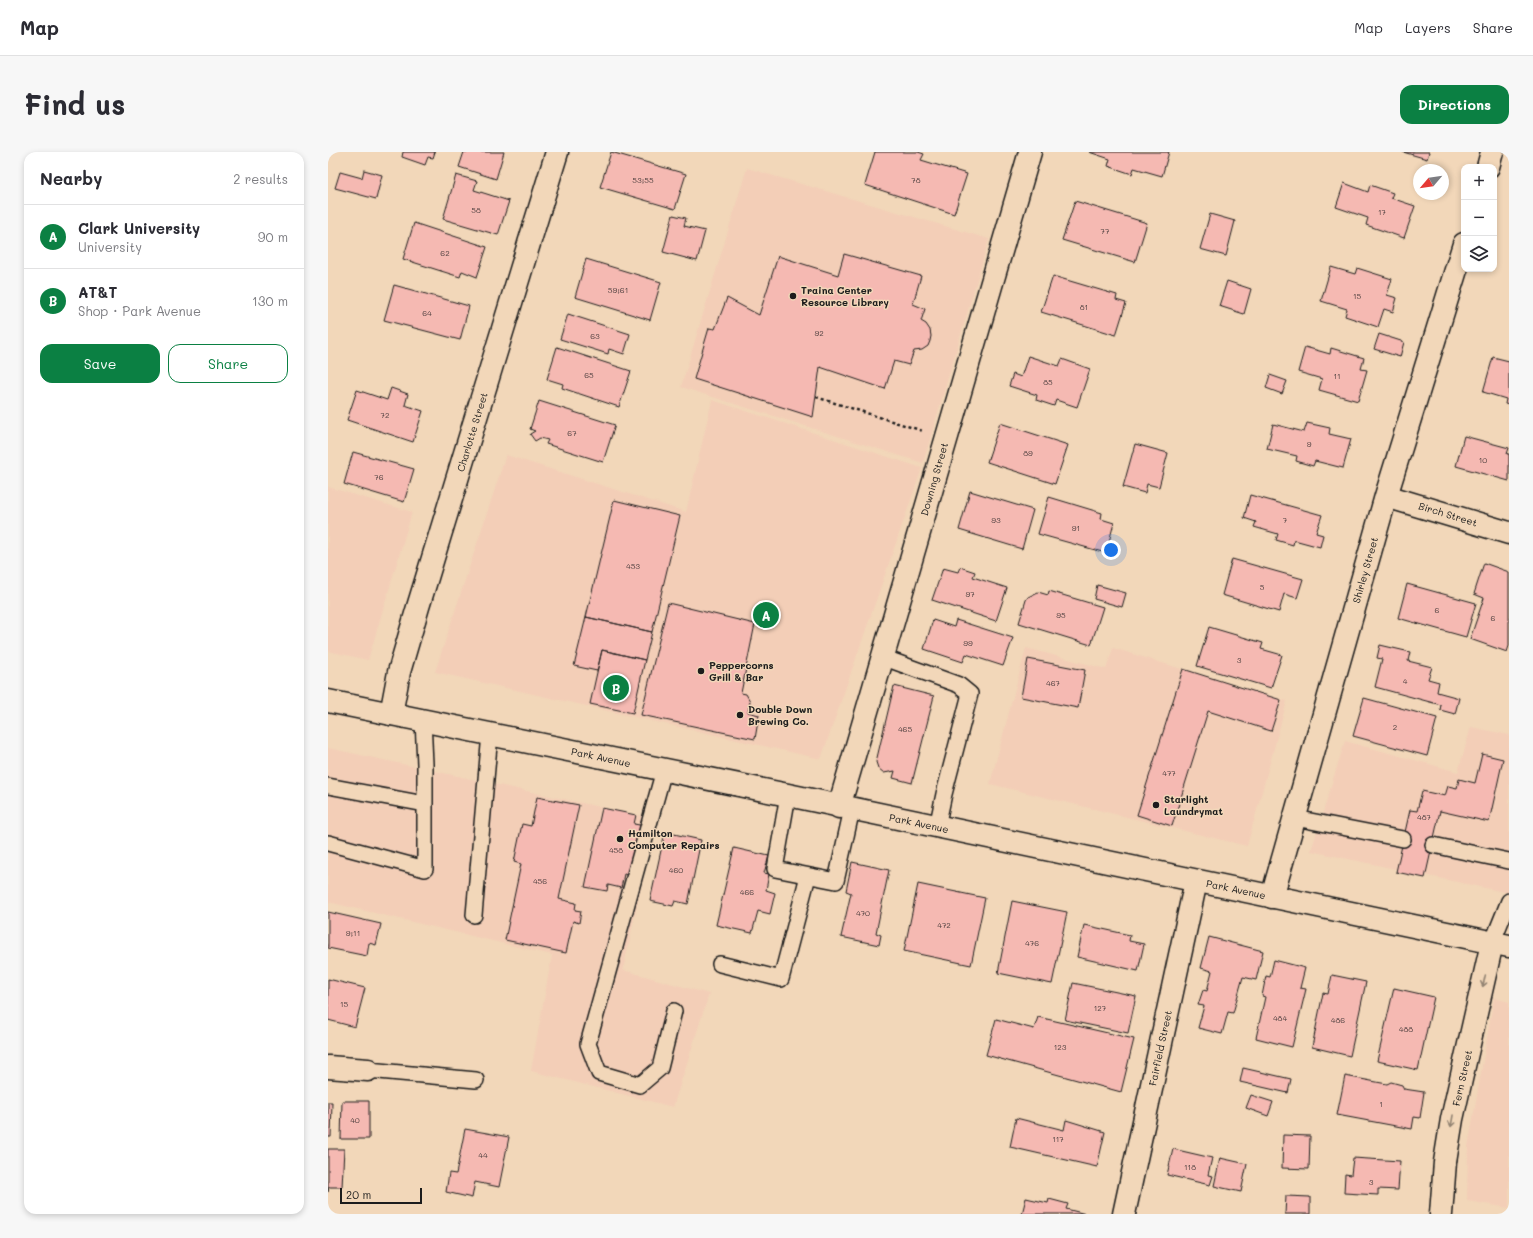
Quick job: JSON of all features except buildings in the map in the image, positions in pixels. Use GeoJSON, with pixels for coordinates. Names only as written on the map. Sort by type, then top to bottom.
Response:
{"type":"FeatureCollection","features":[{"type":"Feature","properties":{"kind":"main road","name":"Charlotte Street"},"geometry":{"type":"LineString","coordinates":[[391,714],[399,672],[557,152]]}},
{"type":"Feature","properties":{"kind":"main road","name":"Downing Street"},"geometry":{"type":"LineString","coordinates":[[846,808],[882,657],[1030,152]]}},
{"type":"Feature","properties":{"kind":"main road"},"geometry":{"type":"LineString","coordinates":[[1489,164],[1492,152]]}},
{"type":"Feature","properties":{"kind":"main road","name":"Shirley Street"},"geometry":{"type":"LineString","coordinates":[[1272,897],[1386,496],[1461,254]]}},
{"type":"Feature","properties":{"kind":"main road","name":"Birch Street"},"geometry":{"type":"LineString","coordinates":[[1386,496],[1509,533]]}},
{"type":"Feature","properties":{"kind":"main road","name":"Park Avenue"},"geometry":{"type":"LineString","coordinates":[[328,700],[1501,945]]}},
{"type":"Feature","properties":{"kind":"main road","name":"Fairfield Street"},"geometry":{"type":"LineString","coordinates":[[1124,1214],[1196,881]]}},
{"type":"Feature","properties":{"kind":"main road","name":"Fern Street"},"geometry":{"type":"LineString","coordinates":[[1441,1214],[1445,1162],[1452,1119],[1501,945]]}},
{"type":"Feature","properties":{"kind":"main road"},"geometry":{"type":"LineString","coordinates":[[328,1067],[368,1070]]}},
{"type":"Feature","properties":{"kind":"lane"},"geometry":{"type":"LineString","coordinates":[[882,657],[959,685],[970,694],[937,827]]}},
{"type":"Feature","properties":{"kind":"lane"},"geometry":{"type":"LineString","coordinates":[[328,843],[425,869],[423,720]]}},
{"type":"Feature","properties":{"kind":"lane"},"geometry":{"type":"LineString","coordinates":[[474,915],[490,734]]}},
{"type":"Feature","properties":{"kind":"lane"},"geometry":{"type":"LineString","coordinates":[[664,770],[588,1044],[599,1073],[640,1085],[660,1068],[674,1012]]}},
{"type":"Feature","properties":{"kind":"lane"},"geometry":{"type":"LineString","coordinates":[[328,786],[425,804]]}},
{"type":"Feature","properties":{"kind":"lane"},"geometry":{"type":"LineString","coordinates":[[788,795],[776,869],[836,881],[846,808]]}},
{"type":"Feature","properties":{"kind":"lane"},"geometry":{"type":"LineString","coordinates":[[1295,818],[1404,839]]}},
{"type":"Feature","properties":{"kind":"lane"},"geometry":{"type":"LineString","coordinates":[[1432,844],[1509,862]]}},
{"type":"Feature","properties":{"kind":"lane"},"geometry":{"type":"LineString","coordinates":[[720,964],[782,979],[808,876]]}},
{"type":"Feature","properties":{"kind":"lane"},"geometry":{"type":"LineString","coordinates":[[1501,945],[1509,901]]}},
{"type":"Feature","properties":{"kind":"lane"},"geometry":{"type":"LineString","coordinates":[[368,1070],[476,1080]]}},
{"type":"Feature","properties":{"kind":"path"},"geometry":{"type":"LineString","coordinates":[[816,397],[946,439]]}},
{"type":"Feature","properties":{"kind":"shaded area"},"geometry":{"type":"Polygon","coordinates":[[[747,168],[989,239],[923,463],[681,387],[747,168]]]}},
{"type":"Feature","properties":{"kind":"shaded area"},"geometry":{"type":"Polygon","coordinates":[[[712,400],[922,468],[821,759],[435,672],[506,455],[686,512],[712,400]]]}},
{"type":"Feature","properties":{"kind":"shaded area"},"geometry":{"type":"Polygon","coordinates":[[[328,487],[412,512],[368,660],[328,651],[328,487]]]}},
{"type":"Feature","properties":{"kind":"shaded area"},"geometry":{"type":"Polygon","coordinates":[[[1026,648],[1106,669],[1113,648],[1287,701],[1247,846],[990,784],[1026,648]]]}},
{"type":"Feature","properties":{"kind":"shaded area"},"geometry":{"type":"Polygon","coordinates":[[[1471,727],[1509,735],[1509,893],[1311,851],[1345,741],[1458,772],[1471,727]]]}},
{"type":"Feature","properties":{"kind":"shaded area"},"geometry":{"type":"Polygon","coordinates":[[[328,748],[656,819],[623,970],[709,994],[673,1107],[531,1071],[552,955],[328,902],[328,748]]]}},
{"type":"Feature","properties":{"kind":"shaded area"},"geometry":{"type":"Polygon","coordinates":[[[1494,998],[1509,1002],[1509,1208],[1467,1201],[1468,1147],[1494,998]]]}},
{"type":"Feature","properties":{"kind":"place","name":"Traina Center Resource Library"},"geometry":{"type":"Point","coordinates":[793,296]}},
{"type":"Feature","properties":{"kind":"place","name":"Clark University"},"geometry":{"type":"Point","coordinates":[766,615]}},
{"type":"Feature","properties":{"kind":"place","name":"Peppercorns Grill & Bar"},"geometry":{"type":"Point","coordinates":[701,671]}},
{"type":"Feature","properties":{"kind":"place","name":"AT&T"},"geometry":{"type":"Point","coordinates":[616,688]}},
{"type":"Feature","properties":{"kind":"place","name":"Double Down Brewing Co."},"geometry":{"type":"Point","coordinates":[740,715]}},
{"type":"Feature","properties":{"kind":"place","name":"Starlight Laundrymat"},"geometry":{"type":"Point","coordinates":[1156,805]}},
{"type":"Feature","properties":{"kind":"place","name":"Hamilton Computer Repairs"},"geometry":{"type":"Point","coordinates":[620,839]}}]}
